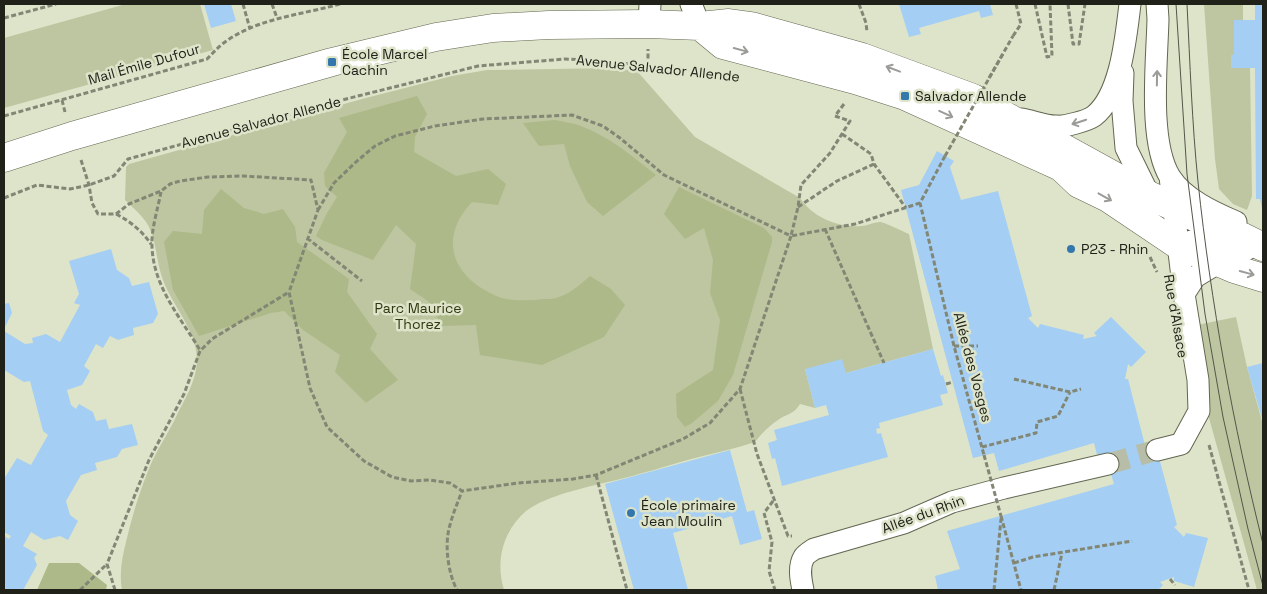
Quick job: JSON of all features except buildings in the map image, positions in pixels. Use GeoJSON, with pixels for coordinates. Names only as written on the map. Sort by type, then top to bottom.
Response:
{"type":"FeatureCollection","features":[{"type":"Feature","properties":{"kind":"street"},"geometry":{"type":"LineString","coordinates":[[1130,4],[1124,52],[1122,101],[1126,148],[1149,195],[1178,244]]}},
{"type":"Feature","properties":{"kind":"street"},"geometry":{"type":"LineString","coordinates":[[1156,4],[1158,19],[1156,127],[1162,156],[1170,177],[1184,294],[1198,380],[1199,411],[1181,444],[1157,450]]}},
{"type":"Feature","properties":{"kind":"street","name":"Avenue Salvador Allende"},"geometry":{"type":"LineString","coordinates":[[4,158],[72,136],[332,62],[436,37],[493,28],[549,25],[650,14],[695,15],[751,26],[862,57],[973,98],[1149,195],[1263,247]]}},
{"type":"Feature","properties":{"kind":"street","name":"Avenue Salvador Allende"},"geometry":{"type":"LineString","coordinates":[[695,15],[723,45],[854,80],[905,96],[1061,167],[1087,171],[1119,168],[1141,153],[1156,127]]}},
{"type":"Feature","properties":{"kind":"street"},"geometry":{"type":"LineString","coordinates":[[1002,114],[1056,126],[1093,117],[1105,103],[1116,82],[1124,52]]}},
{"type":"Feature","properties":{"kind":"street","name":"Avenue Salvador Allende"},"geometry":{"type":"LineString","coordinates":[[1061,167],[1079,184],[1108,198],[1178,244],[1234,270],[1263,278]]}},
{"type":"Feature","properties":{"kind":"street"},"geometry":{"type":"LineString","coordinates":[[1170,177],[1180,190],[1189,197],[1219,215],[1242,225],[1263,247]]}},
{"type":"Feature","properties":{"kind":"street"},"geometry":{"type":"LineString","coordinates":[[1178,244],[1201,240],[1240,250],[1263,247]]}},
{"type":"Feature","properties":{"kind":"street"},"geometry":{"type":"LineString","coordinates":[[1184,294],[1195,277],[1218,263]]}},
{"type":"Feature","properties":{"kind":"street","name":"Allée du Rhin"},"geometry":{"type":"LineString","coordinates":[[814,549],[904,523],[952,502],[1108,464]]}},
{"type":"Feature","properties":{"kind":"street"},"geometry":{"type":"LineString","coordinates":[[803,590],[800,575],[804,558],[814,549]]}},
{"type":"Feature","properties":{"kind":"path"},"geometry":{"type":"LineString","coordinates":[[4,18],[56,4]]}},
{"type":"Feature","properties":{"kind":"path"},"geometry":{"type":"LineString","coordinates":[[243,4],[250,29]]}},
{"type":"Feature","properties":{"kind":"path"},"geometry":{"type":"LineString","coordinates":[[272,4],[277,18]]}},
{"type":"Feature","properties":{"kind":"path","name":"Mail Émile Dufour"},"geometry":{"type":"LineString","coordinates":[[4,116],[207,59],[225,42],[250,29],[277,18],[340,4]]}},
{"type":"Feature","properties":{"kind":"path"},"geometry":{"type":"LineString","coordinates":[[859,4],[866,23],[867,38]]}},
{"type":"Feature","properties":{"kind":"path"},"geometry":{"type":"LineString","coordinates":[[839,98],[847,101],[835,116],[850,121],[830,153],[801,185],[791,236],[740,389],[710,423],[675,442],[596,475],[573,480],[518,482],[462,491],[450,483],[429,480],[411,481],[392,477],[364,461],[327,427],[310,388],[289,292],[318,210],[334,183],[376,146],[395,136],[434,126],[483,119],[572,115],[603,126],[664,175],[791,236],[855,224],[920,203],[1021,24],[1016,4]]}},
{"type":"Feature","properties":{"kind":"path"},"geometry":{"type":"LineString","coordinates":[[1035,4],[1047,57],[1052,56],[1050,4]]}},
{"type":"Feature","properties":{"kind":"path"},"geometry":{"type":"LineString","coordinates":[[1068,4],[1073,44],[1080,44],[1085,4]]}},
{"type":"Feature","properties":{"kind":"path"},"geometry":{"type":"LineString","coordinates":[[991,74],[1004,52]]}},
{"type":"Feature","properties":{"kind":"path","name":"Avenue Salvador Allende"},"geometry":{"type":"LineString","coordinates":[[4,198],[36,185],[70,189],[89,185],[114,176],[128,159],[338,101],[478,66],[565,59],[603,61],[725,74]]}},
{"type":"Feature","properties":{"kind":"path"},"geometry":{"type":"LineString","coordinates":[[62,100],[89,185],[92,203],[98,214],[116,214],[130,221],[143,232],[151,244]]}},
{"type":"Feature","properties":{"kind":"path"},"geometry":{"type":"LineString","coordinates":[[842,134],[871,154],[874,164],[906,208]]}},
{"type":"Feature","properties":{"kind":"path"},"geometry":{"type":"LineString","coordinates":[[951,144],[960,147]]}},
{"type":"Feature","properties":{"kind":"path"},"geometry":{"type":"LineString","coordinates":[[798,207],[837,181],[874,164]]}},
{"type":"Feature","properties":{"kind":"path"},"geometry":{"type":"LineString","coordinates":[[116,214],[130,204],[180,181],[208,177],[243,176],[311,180],[318,210]]}},
{"type":"Feature","properties":{"kind":"path"},"geometry":{"type":"LineString","coordinates":[[161,191],[151,244],[154,261],[166,298],[200,350]]}},
{"type":"Feature","properties":{"kind":"path","name":"Allée des Vosges"},"geometry":{"type":"LineString","coordinates":[[920,203],[954,346],[1001,516],[994,590]]}},
{"type":"Feature","properties":{"kind":"path"},"geometry":{"type":"LineString","coordinates":[[825,229],[884,363]]}},
{"type":"Feature","properties":{"kind":"path"},"geometry":{"type":"LineString","coordinates":[[308,238],[362,281]]}},
{"type":"Feature","properties":{"kind":"path","name":"Rue d'Alsace"},"geometry":{"type":"LineString","coordinates":[[1148,254],[1159,275]]}},
{"type":"Feature","properties":{"kind":"path"},"geometry":{"type":"LineString","coordinates":[[80,590],[107,564],[149,460],[184,394],[200,350],[212,339],[289,292]]}},
{"type":"Feature","properties":{"kind":"path"},"geometry":{"type":"LineString","coordinates":[[954,346],[978,346]]}},
{"type":"Feature","properties":{"kind":"path"},"geometry":{"type":"LineString","coordinates":[[1014,379],[1070,392],[1081,389]]}},
{"type":"Feature","properties":{"kind":"path"},"geometry":{"type":"LineString","coordinates":[[946,384],[952,382]]}},
{"type":"Feature","properties":{"kind":"path"},"geometry":{"type":"LineString","coordinates":[[740,389],[757,454],[788,536],[800,535],[814,549]]}},
{"type":"Feature","properties":{"kind":"path"},"geometry":{"type":"LineString","coordinates":[[982,447],[1036,433],[1037,422],[1058,416],[1070,392]]}},
{"type":"Feature","properties":{"kind":"path"},"geometry":{"type":"LineString","coordinates":[[1209,445],[1249,590]]}},
{"type":"Feature","properties":{"kind":"path"},"geometry":{"type":"LineString","coordinates":[[596,475],[627,590]]}},
{"type":"Feature","properties":{"kind":"path"},"geometry":{"type":"LineString","coordinates":[[458,590],[454,584],[448,561],[449,527],[462,491]]}},
{"type":"Feature","properties":{"kind":"path"},"geometry":{"type":"LineString","coordinates":[[774,502],[764,513],[772,542],[769,571],[775,590]]}},
{"type":"Feature","properties":{"kind":"path"},"geometry":{"type":"LineString","coordinates":[[1001,516],[1021,590]]}},
{"type":"Feature","properties":{"kind":"path"},"geometry":{"type":"LineString","coordinates":[[1014,563],[1132,541]]}},
{"type":"Feature","properties":{"kind":"path"},"geometry":{"type":"LineString","coordinates":[[1054,590],[1062,553]]}},
{"type":"Feature","properties":{"kind":"path"},"geometry":{"type":"LineString","coordinates":[[107,564],[115,590]]}},
{"type":"Feature","properties":{"kind":"path"},"geometry":{"type":"LineString","coordinates":[[1170,579],[1175,586]]}},
{"type":"Feature","properties":{"kind":"green space"},"geometry":{"type":"Polygon","coordinates":[[[126,4],[200,4],[213,50],[4,108],[4,38],[126,4]]]}},
{"type":"Feature","properties":{"kind":"green space"},"geometry":{"type":"Polygon","coordinates":[[[1204,4],[1243,4],[1243,20],[1234,55],[1231,55],[1231,68],[1250,68],[1252,196],[1247,210],[1233,204],[1219,189],[1215,159],[1204,4]]]}},
{"type":"Feature","properties":{"kind":"green space","name":"Parc Maurice Thorez"},"geometry":{"type":"Polygon","coordinates":[[[613,68],[637,71],[695,137],[800,198],[805,205],[819,216],[835,223],[853,226],[882,222],[909,234],[933,349],[846,373],[805,369],[815,408],[800,404],[793,412],[771,425],[755,442],[576,490],[534,506],[518,519],[503,547],[500,568],[504,590],[122,590],[122,560],[136,503],[153,460],[189,390],[195,375],[197,359],[193,338],[163,280],[148,225],[125,200],[126,167],[129,164],[452,76],[487,70],[613,68]]]}},
{"type":"Feature","properties":{"kind":"green space"},"geometry":{"type":"Polygon","coordinates":[[[417,96],[427,114],[415,137],[414,152],[456,176],[488,169],[506,184],[498,205],[472,202],[461,216],[455,230],[453,244],[455,257],[461,269],[483,289],[499,297],[515,300],[557,298],[572,291],[590,276],[611,289],[625,305],[604,337],[542,365],[480,355],[476,325],[442,326],[428,301],[410,289],[416,244],[396,225],[373,260],[316,236],[337,197],[325,186],[324,173],[347,132],[339,118],[417,96]]]}},
{"type":"Feature","properties":{"kind":"green space"},"geometry":{"type":"Polygon","coordinates":[[[555,120],[592,130],[656,175],[603,216],[587,202],[570,166],[564,144],[539,146],[523,123],[555,120]]]}},
{"type":"Feature","properties":{"kind":"green space"},"geometry":{"type":"Polygon","coordinates":[[[679,187],[764,228],[772,237],[733,375],[718,401],[685,427],[677,417],[676,394],[713,370],[720,320],[710,293],[713,260],[704,228],[685,239],[664,214],[679,187]]]}},
{"type":"Feature","properties":{"kind":"green space"},"geometry":{"type":"Polygon","coordinates":[[[221,189],[244,208],[264,214],[283,209],[295,227],[297,242],[349,279],[347,292],[377,334],[370,349],[398,380],[366,403],[335,372],[340,355],[303,330],[284,311],[271,313],[199,336],[173,290],[164,242],[173,231],[202,234],[204,210],[221,189]]]}},
{"type":"Feature","properties":{"kind":"green space"},"geometry":{"type":"Polygon","coordinates":[[[1236,317],[1263,425],[1263,590],[1257,590],[1209,418],[1197,325],[1236,317]]]}},
{"type":"Feature","properties":{"kind":"green space"},"geometry":{"type":"Polygon","coordinates":[[[49,563],[79,563],[107,585],[106,590],[37,590],[49,563]]]}},
{"type":"Feature","properties":{"kind":"tunnel"},"geometry":{"type":"LineString","coordinates":[[1108,464],[1157,450]]}},
{"type":"Feature","properties":{"kind":"tram line"},"geometry":{"type":"LineString","coordinates":[[1176,4],[1187,174],[1205,314],[1223,417],[1263,586]]}},
{"type":"Feature","properties":{"kind":"tram line"},"geometry":{"type":"LineString","coordinates":[[1187,4],[1196,160],[1209,273],[1224,364],[1263,544]]}},
{"type":"Feature","properties":{"kind":"place","name":"École Marcel Cachin"},"geometry":{"type":"Point","coordinates":[332,62]}},
{"type":"Feature","properties":{"kind":"place","name":"Salvador Allende"},"geometry":{"type":"Point","coordinates":[905,96]}},
{"type":"Feature","properties":{"kind":"place","name":"P23 - Rhin"},"geometry":{"type":"Point","coordinates":[1071,249]}},
{"type":"Feature","properties":{"kind":"place","name":"École primaire Jean Moulin"},"geometry":{"type":"Point","coordinates":[631,513]}}]}
